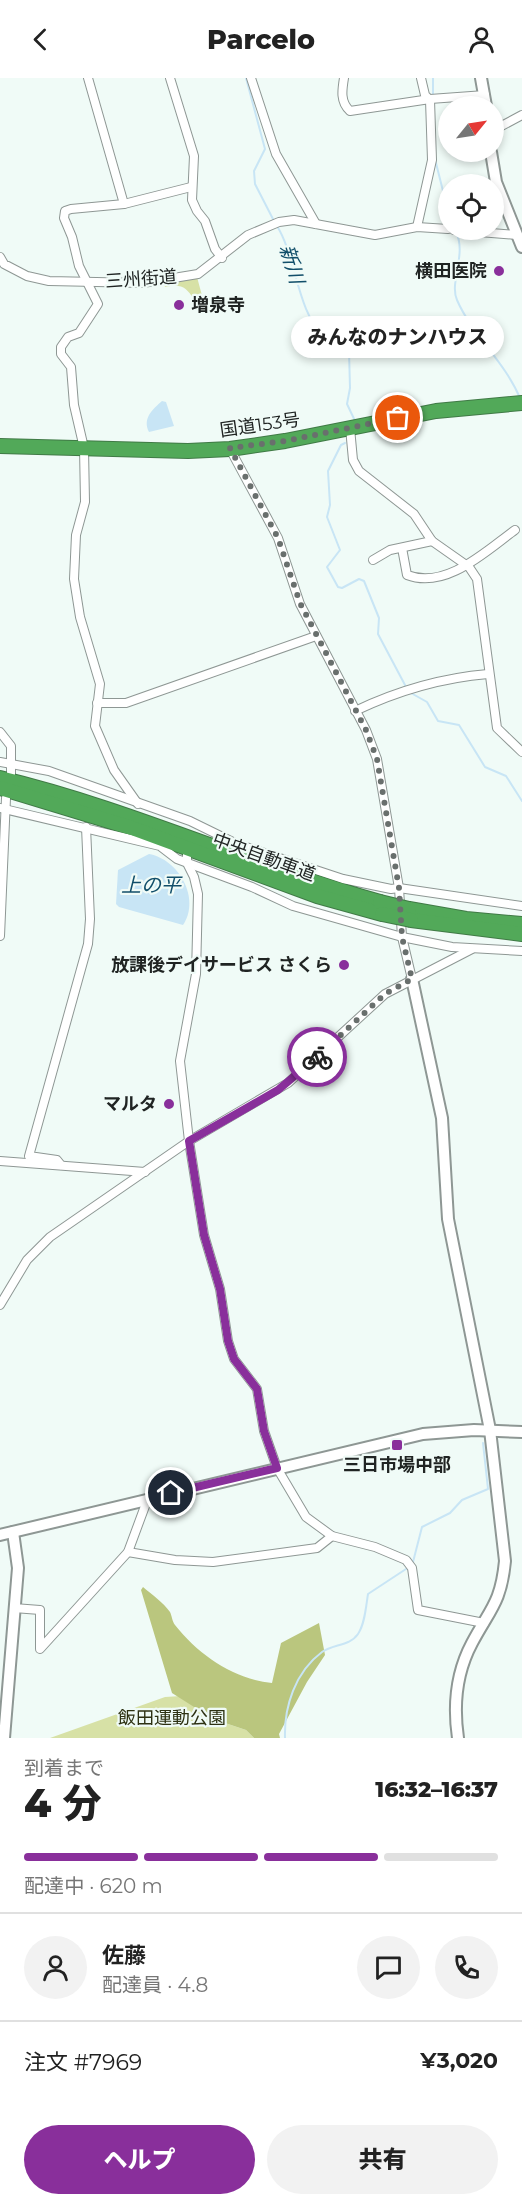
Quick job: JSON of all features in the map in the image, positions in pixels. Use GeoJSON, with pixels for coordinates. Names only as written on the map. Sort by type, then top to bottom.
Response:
{"type":"FeatureCollection","features":[{"type":"Feature","properties":{"kind":"highway","name":"国道153号"},"geometry":{"type":"LineString","coordinates":[[0,446],[188,451],[230,448],[436,411],[520,403]]}},
{"type":"Feature","properties":{"kind":"highway","name":"中央自動車道"},"geometry":{"type":"LineString","coordinates":[[5,776],[111,809],[381,908]]}},
{"type":"Feature","properties":{"kind":"highway","name":"中央自動車道"},"geometry":{"type":"LineString","coordinates":[[3,793],[132,828],[317,896],[522,934]]}},
{"type":"Feature","properties":{"kind":"highway","name":"中央自動車道"},"geometry":{"type":"LineString","coordinates":[[410,914],[522,924]]}},
{"type":"Feature","properties":{"kind":"street"},"geometry":{"type":"LineString","coordinates":[[88,78],[124,204]]}},
{"type":"Feature","properties":{"kind":"street"},"geometry":{"type":"LineString","coordinates":[[170,78],[192,145],[194,156],[191,188],[197,211],[205,220],[215,249],[222,258]]}},
{"type":"Feature","properties":{"kind":"street"},"geometry":{"type":"LineString","coordinates":[[251,78],[276,154],[316,224]]}},
{"type":"Feature","properties":{"kind":"street"},"geometry":{"type":"LineString","coordinates":[[344,78],[342,95],[345,106],[350,111],[438,99]]}},
{"type":"Feature","properties":{"kind":"street"},"geometry":{"type":"LineString","coordinates":[[421,78],[425,95],[432,99]]}},
{"type":"Feature","properties":{"kind":"street"},"geometry":{"type":"LineString","coordinates":[[481,78],[485,96]]}},
{"type":"Feature","properties":{"kind":"street"},"geometry":{"type":"LineString","coordinates":[[417,227],[432,160],[432,99]]}},
{"type":"Feature","properties":{"kind":"street"},"geometry":{"type":"LineString","coordinates":[[504,125],[522,115]]}},
{"type":"Feature","properties":{"kind":"street"},"geometry":{"type":"LineString","coordinates":[[493,162],[496,182],[522,247]]}},
{"type":"Feature","properties":{"kind":"street"},"geometry":{"type":"LineString","coordinates":[[138,804],[114,770],[101,744],[94,719],[100,684],[80,617],[74,570],[76,535],[85,502],[84,447],[74,405],[71,367],[61,354],[61,347],[68,337],[79,333],[98,304],[79,266],[72,237],[64,218],[65,211],[124,204],[191,188]]}},
{"type":"Feature","properties":{"kind":"street","name":"三州街道"},"geometry":{"type":"LineString","coordinates":[[1,262],[27,276],[49,281],[164,280],[198,274],[248,236],[275,223],[294,220],[375,235],[417,227],[438,228]]}},
{"type":"Feature","properties":{"kind":"street"},"geometry":{"type":"LineString","coordinates":[[504,234],[517,235]]}},
{"type":"Feature","properties":{"kind":"street"},"geometry":{"type":"LineString","coordinates":[[355,427],[353,460],[359,471],[414,514],[432,542],[466,565],[477,579],[497,728],[522,752]]}},
{"type":"Feature","properties":{"kind":"street"},"geometry":{"type":"LineString","coordinates":[[230,448],[278,538],[300,603],[377,759],[399,888],[402,937],[441,1108],[448,1219],[490,1430],[505,1562],[503,1582],[497,1603],[468,1652],[457,1684],[454,1710],[458,1738]]}},
{"type":"Feature","properties":{"kind":"street"},"geometry":{"type":"LineString","coordinates":[[402,548],[405,571],[411,576],[440,575],[466,565],[515,530]]}},
{"type":"Feature","properties":{"kind":"street"},"geometry":{"type":"LineString","coordinates":[[373,560],[390,550],[432,542]]}},
{"type":"Feature","properties":{"kind":"street"},"geometry":{"type":"LineString","coordinates":[[97,703],[126,703],[316,636]]}},
{"type":"Feature","properties":{"kind":"street"},"geometry":{"type":"LineString","coordinates":[[355,711],[385,696],[437,680],[488,674]]}},
{"type":"Feature","properties":{"kind":"street"},"geometry":{"type":"LineString","coordinates":[[0,732],[11,746],[13,764],[5,776]]}},
{"type":"Feature","properties":{"kind":"street"},"geometry":{"type":"LineString","coordinates":[[0,762],[49,771],[237,844],[343,879],[391,889],[399,888],[522,906]]}},
{"type":"Feature","properties":{"kind":"street"},"geometry":{"type":"LineString","coordinates":[[0,936],[3,793]]}},
{"type":"Feature","properties":{"kind":"street"},"geometry":{"type":"LineString","coordinates":[[4,809],[159,846],[187,863],[252,887],[293,906],[402,937],[472,949],[522,951]]}},
{"type":"Feature","properties":{"kind":"street"},"geometry":{"type":"LineString","coordinates":[[61,1165],[57,1160],[29,1156],[88,944],[90,919],[86,827]]}},
{"type":"Feature","properties":{"kind":"street"},"geometry":{"type":"LineString","coordinates":[[187,852],[187,863],[194,877],[198,894],[196,974],[180,1061],[189,1141],[204,1235],[220,1289],[228,1341],[234,1359],[257,1389],[264,1431],[277,1468],[306,1517],[332,1536],[375,1547],[406,1560],[412,1568],[417,1610],[484,1623]]}},
{"type":"Feature","properties":{"kind":"street"},"geometry":{"type":"LineString","coordinates":[[0,1305],[20,1269],[40,1245],[189,1141],[288,1083],[385,994],[472,949]]}},
{"type":"Feature","properties":{"kind":"street"},"geometry":{"type":"LineString","coordinates":[[0,1161],[145,1172]]}},
{"type":"Feature","properties":{"kind":"street"},"geometry":{"type":"LineString","coordinates":[[0,1535],[423,1434],[490,1430],[522,1432]]}},
{"type":"Feature","properties":{"kind":"street"},"geometry":{"type":"LineString","coordinates":[[14,1608],[40,1610],[40,1649],[128,1552],[148,1498]]}},
{"type":"Feature","properties":{"kind":"street"},"geometry":{"type":"LineString","coordinates":[[4,1738],[18,1568],[13,1532]]}},
{"type":"Feature","properties":{"kind":"street"},"geometry":{"type":"LineString","coordinates":[[128,1552],[175,1560],[213,1562],[317,1548],[332,1536]]}},
{"type":"Feature","properties":{"kind":"green space"},"geometry":{"type":"Polygon","coordinates":[[[197,277],[204,303],[194,300],[182,287],[165,287],[164,283],[197,277]]]}},
{"type":"Feature","properties":{"kind":"green space"},"geometry":{"type":"Polygon","coordinates":[[[143,1587],[170,1612],[173,1622],[184,1636],[206,1655],[230,1671],[258,1681],[272,1683],[281,1643],[319,1623],[325,1655],[307,1682],[279,1734],[280,1738],[254,1738],[246,1730],[213,1719],[172,1693],[141,1590],[143,1587]]]}},
{"type":"Feature","properties":{"kind":"green space","name":"飯田運動公園"},"geometry":{"type":"Polygon","coordinates":[[[181,1696],[213,1719],[246,1730],[254,1738],[50,1738],[165,1697],[181,1696]]]}},
{"type":"Feature","properties":{"kind":"water"},"geometry":{"type":"Polygon","coordinates":[[[162,401],[166,402],[174,426],[149,432],[148,418],[162,401]]]}},
{"type":"Feature","properties":{"kind":"water","name":"上の平"},"geometry":{"type":"Polygon","coordinates":[[[149,854],[169,863],[184,881],[189,903],[188,914],[183,925],[119,907],[116,904],[118,870],[149,854]]]}},
{"type":"Feature","properties":{"kind":"waterway","name":"新川"},"geometry":{"type":"LineString","coordinates":[[246,78],[265,149],[254,171],[255,184],[274,221]]}},
{"type":"Feature","properties":{"kind":"waterway"},"geometry":{"type":"LineString","coordinates":[[433,78],[433,96]]}},
{"type":"Feature","properties":{"kind":"waterway"},"geometry":{"type":"LineString","coordinates":[[435,159],[439,174]]}},
{"type":"Feature","properties":{"kind":"waterway","name":"新川"},"geometry":{"type":"LineString","coordinates":[[277,226],[289,252],[302,299],[315,326],[324,337],[349,351],[350,388],[347,404],[356,423]]}},
{"type":"Feature","properties":{"kind":"waterway"},"geometry":{"type":"LineString","coordinates":[[459,240],[460,250],[455,285],[457,300],[471,324],[506,372],[520,398]]}},
{"type":"Feature","properties":{"kind":"waterway","name":"新川"},"geometry":{"type":"LineString","coordinates":[[345,443],[341,445],[328,471],[330,505],[327,517],[340,550],[327,567],[338,587],[342,588],[359,579],[364,581],[379,618],[378,634],[405,685]]}},
{"type":"Feature","properties":{"kind":"waterway","name":"新川"},"geometry":{"type":"LineString","coordinates":[[411,693],[427,702],[438,721],[459,725],[485,767],[506,776],[522,801]]}},
{"type":"Feature","properties":{"kind":"waterway"},"geometry":{"type":"LineString","coordinates":[[442,1202],[443,1214]]}},
{"type":"Feature","properties":{"kind":"waterway"},"geometry":{"type":"LineString","coordinates":[[413,1562],[422,1527],[450,1513],[462,1500],[488,1489],[483,1443]]}},
{"type":"Feature","properties":{"kind":"waterway"},"geometry":{"type":"LineString","coordinates":[[285,1738],[289,1702],[305,1670],[322,1652],[355,1638],[365,1615],[368,1594],[406,1569]]}},
{"type":"Feature","properties":{"kind":"way so far"},"geometry":{"type":"LineString","coordinates":[[317,1057],[385,994],[412,979],[402,937],[399,888],[377,759],[366,730],[300,603],[278,538],[241,473],[230,448],[285,441],[398,418]]}},
{"type":"Feature","properties":{"kind":"place","name":"横田医院"},"geometry":{"type":"Point","coordinates":[499,271]}},
{"type":"Feature","properties":{"kind":"place","name":"増泉寺"},"geometry":{"type":"Point","coordinates":[179,305]}},
{"type":"Feature","properties":{"kind":"place","name":"みんなのナンハウス"},"geometry":{"type":"Point","coordinates":[398,418]}},
{"type":"Feature","properties":{"kind":"place","name":"放課後デイサービス さくら"},"geometry":{"type":"Point","coordinates":[344,965]}},
{"type":"Feature","properties":{"kind":"place","name":"マルタ"},"geometry":{"type":"Point","coordinates":[169,1104]}},
{"type":"Feature","properties":{"kind":"place","name":"三日市場中部"},"geometry":{"type":"Point","coordinates":[397,1445]}},
{"type":"Feature","properties":{"kind":"route"},"geometry":{"type":"LineString","coordinates":[[171,1493],[277,1468],[264,1431],[257,1389],[234,1359],[228,1341],[220,1289],[204,1235],[189,1141],[278,1090],[317,1057]]}}]}
